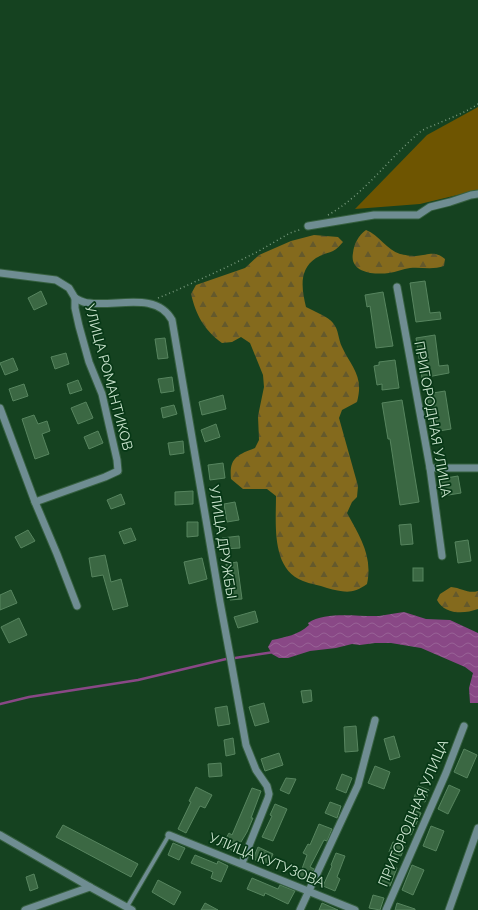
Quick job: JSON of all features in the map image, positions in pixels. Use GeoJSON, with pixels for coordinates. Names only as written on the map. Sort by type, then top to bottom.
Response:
{"type":"FeatureCollection","features":[{"type":"Feature","properties":{"kind":"street"},"geometry":{"type":"LineString","coordinates":[[308,226],[374,215],[418,215],[430,207],[450,202],[471,194],[478,194]]}},
{"type":"Feature","properties":{"kind":"street"},"geometry":{"type":"LineString","coordinates":[[0,273],[56,280],[69,288],[75,298]]}},
{"type":"Feature","properties":{"kind":"street","name":"ПРИГОРОДНАЯ УЛИЦА"},"geometry":{"type":"LineString","coordinates":[[397,287],[430,468],[442,556]]}},
{"type":"Feature","properties":{"kind":"street","name":"УЛИЦА ДРУЖБЫ"},"geometry":{"type":"LineString","coordinates":[[75,298],[88,303],[142,302],[158,306],[168,313],[175,329],[220,602],[246,745],[256,770],[268,790],[268,798],[242,863]]}},
{"type":"Feature","properties":{"kind":"street","name":"УЛИЦА РОМАНТИКОВ"},"geometry":{"type":"LineString","coordinates":[[35,502],[118,471],[117,460],[102,394],[89,362],[75,308],[75,298]]}},
{"type":"Feature","properties":{"kind":"street"},"geometry":{"type":"LineString","coordinates":[[0,408],[35,502],[78,606]]}},
{"type":"Feature","properties":{"kind":"street"},"geometry":{"type":"LineString","coordinates":[[430,468],[478,468]]}},
{"type":"Feature","properties":{"kind":"street"},"geometry":{"type":"LineString","coordinates":[[300,910],[358,785],[374,720]]}},
{"type":"Feature","properties":{"kind":"street","name":"ПРИГОРОДНАЯ УЛИЦА"},"geometry":{"type":"LineString","coordinates":[[386,910],[446,773],[464,726]]}},
{"type":"Feature","properties":{"kind":"street"},"geometry":{"type":"LineString","coordinates":[[449,910],[478,828]]}},
{"type":"Feature","properties":{"kind":"street","name":"УЛИЦА КУТУЗОВА"},"geometry":{"type":"LineString","coordinates":[[169,834],[355,910]]}},
{"type":"Feature","properties":{"kind":"street"},"geometry":{"type":"LineString","coordinates":[[0,835],[130,909]]}},
{"type":"Feature","properties":{"kind":"street"},"geometry":{"type":"LineString","coordinates":[[25,910],[90,887]]}},
{"type":"Feature","properties":{"kind":"lane"},"geometry":{"type":"LineString","coordinates":[[130,909],[169,834]]}},
{"type":"Feature","properties":{"kind":"path"},"geometry":{"type":"LineString","coordinates":[[326,216],[339,209],[356,194],[422,131],[478,104]]}},
{"type":"Feature","properties":{"kind":"path"},"geometry":{"type":"LineString","coordinates":[[142,302],[175,291],[260,251],[290,233],[308,226]]}},
{"type":"Feature","properties":{"kind":"green space"},"geometry":{"type":"Polygon","coordinates":[[[366,230],[375,235],[395,252],[414,256],[434,254],[441,256],[445,259],[444,266],[432,268],[410,268],[383,274],[370,273],[359,269],[353,260],[354,246],[366,230]]]}},
{"type":"Feature","properties":{"kind":"green space"},"geometry":{"type":"Polygon","coordinates":[[[314,235],[338,237],[343,242],[334,250],[316,258],[306,268],[303,281],[303,294],[306,307],[321,314],[335,326],[342,347],[356,373],[359,385],[357,402],[342,410],[339,418],[358,486],[357,497],[352,502],[347,513],[364,547],[367,556],[368,574],[367,584],[357,590],[347,592],[309,583],[293,575],[285,567],[280,556],[276,532],[276,496],[267,489],[243,489],[231,479],[231,466],[233,462],[239,455],[255,448],[259,440],[258,416],[264,387],[263,375],[250,343],[241,337],[232,342],[222,343],[210,333],[195,309],[191,294],[196,285],[245,268],[259,255],[291,241],[314,235]]]}},
{"type":"Feature","properties":{"kind":"green space"},"geometry":{"type":"Polygon","coordinates":[[[451,587],[474,592],[478,591],[478,609],[467,612],[455,612],[450,611],[440,605],[437,600],[440,594],[451,587]]]}},
{"type":"Feature","properties":{"kind":"shaded area"},"geometry":{"type":"Polygon","coordinates":[[[478,107],[478,190],[420,204],[355,209],[427,135],[478,107]]]}},
{"type":"Feature","properties":{"kind":"water"},"geometry":{"type":"Polygon","coordinates":[[[404,612],[426,619],[450,620],[478,633],[478,703],[470,703],[469,688],[473,673],[465,667],[421,648],[391,643],[360,645],[352,644],[336,648],[310,651],[288,658],[279,658],[272,654],[268,647],[272,640],[287,637],[296,633],[305,628],[309,625],[308,623],[315,619],[342,615],[379,616],[404,612]]]}},
{"type":"Feature","properties":{"kind":"building"},"geometry":{"type":"Polygon","coordinates":[[[425,281],[430,313],[440,312],[441,319],[416,322],[410,283],[425,281]]]}},
{"type":"Feature","properties":{"kind":"building"},"geometry":{"type":"Polygon","coordinates":[[[41,291],[47,304],[34,310],[28,298],[41,291]]]}},
{"type":"Feature","properties":{"kind":"building"},"geometry":{"type":"Polygon","coordinates":[[[383,292],[393,346],[376,348],[370,306],[367,307],[365,295],[383,292]]]}},
{"type":"Feature","properties":{"kind":"building"},"geometry":{"type":"Polygon","coordinates":[[[435,335],[439,366],[448,365],[449,373],[422,378],[416,338],[435,335]]]}},
{"type":"Feature","properties":{"kind":"building"},"geometry":{"type":"Polygon","coordinates":[[[165,338],[168,358],[158,359],[155,339],[165,338]]]}},
{"type":"Feature","properties":{"kind":"building"},"geometry":{"type":"Polygon","coordinates":[[[66,353],[69,364],[55,369],[51,357],[66,353]]]}},
{"type":"Feature","properties":{"kind":"building"},"geometry":{"type":"Polygon","coordinates":[[[13,358],[18,370],[5,375],[0,363],[13,358]]]}},
{"type":"Feature","properties":{"kind":"building"},"geometry":{"type":"Polygon","coordinates":[[[395,360],[399,388],[382,390],[382,384],[377,385],[374,366],[379,365],[379,362],[395,360]]]}},
{"type":"Feature","properties":{"kind":"building"},"geometry":{"type":"Polygon","coordinates":[[[172,377],[174,391],[161,393],[158,379],[172,377]]]}},
{"type":"Feature","properties":{"kind":"building"},"geometry":{"type":"Polygon","coordinates":[[[78,380],[82,390],[70,394],[67,384],[78,380]]]}},
{"type":"Feature","properties":{"kind":"building"},"geometry":{"type":"Polygon","coordinates":[[[24,384],[28,396],[13,401],[9,389],[24,384]]]}},
{"type":"Feature","properties":{"kind":"building"},"geometry":{"type":"Polygon","coordinates":[[[445,391],[451,429],[433,432],[427,394],[445,391]]]}},
{"type":"Feature","properties":{"kind":"building"},"geometry":{"type":"Polygon","coordinates":[[[223,395],[226,409],[202,415],[199,402],[223,395]]]}},
{"type":"Feature","properties":{"kind":"building"},"geometry":{"type":"Polygon","coordinates":[[[402,400],[419,502],[400,505],[390,439],[388,439],[382,403],[402,400]]]}},
{"type":"Feature","properties":{"kind":"building"},"geometry":{"type":"Polygon","coordinates":[[[86,402],[93,418],[78,424],[71,408],[86,402]]]}},
{"type":"Feature","properties":{"kind":"building"},"geometry":{"type":"Polygon","coordinates":[[[174,405],[177,414],[163,418],[161,408],[174,405]]]}},
{"type":"Feature","properties":{"kind":"building"},"geometry":{"type":"Polygon","coordinates":[[[34,415],[38,424],[47,421],[50,431],[42,434],[49,454],[35,459],[22,419],[34,415]]]}},
{"type":"Feature","properties":{"kind":"building"},"geometry":{"type":"Polygon","coordinates":[[[216,424],[220,437],[205,442],[201,430],[216,424]]]}},
{"type":"Feature","properties":{"kind":"building"},"geometry":{"type":"Polygon","coordinates":[[[98,431],[103,443],[89,449],[84,437],[98,431]]]}},
{"type":"Feature","properties":{"kind":"building"},"geometry":{"type":"Polygon","coordinates":[[[183,441],[184,453],[170,455],[168,443],[183,441]]]}},
{"type":"Feature","properties":{"kind":"building"},"geometry":{"type":"Polygon","coordinates":[[[223,463],[225,478],[210,480],[208,465],[223,463]]]}},
{"type":"Feature","properties":{"kind":"building"},"geometry":{"type":"Polygon","coordinates":[[[458,476],[461,493],[442,496],[440,479],[458,476]]]}},
{"type":"Feature","properties":{"kind":"building"},"geometry":{"type":"Polygon","coordinates":[[[193,491],[193,504],[175,505],[175,492],[193,491]]]}},
{"type":"Feature","properties":{"kind":"building"},"geometry":{"type":"Polygon","coordinates":[[[121,494],[125,504],[111,509],[107,500],[121,494]]]}},
{"type":"Feature","properties":{"kind":"building"},"geometry":{"type":"Polygon","coordinates":[[[235,502],[239,520],[227,522],[224,504],[235,502]]]}},
{"type":"Feature","properties":{"kind":"building"},"geometry":{"type":"Polygon","coordinates":[[[187,522],[198,522],[198,536],[187,537],[187,522]]]}},
{"type":"Feature","properties":{"kind":"building"},"geometry":{"type":"Polygon","coordinates":[[[411,524],[413,544],[401,545],[399,525],[411,524]]]}},
{"type":"Feature","properties":{"kind":"building"},"geometry":{"type":"Polygon","coordinates":[[[131,528],[136,540],[124,544],[119,532],[131,528]]]}},
{"type":"Feature","properties":{"kind":"building"},"geometry":{"type":"Polygon","coordinates":[[[28,530],[35,541],[21,548],[15,537],[28,530]]]}},
{"type":"Feature","properties":{"kind":"building"},"geometry":{"type":"Polygon","coordinates":[[[239,536],[240,548],[223,549],[222,538],[239,536]]]}},
{"type":"Feature","properties":{"kind":"building"},"geometry":{"type":"Polygon","coordinates":[[[468,540],[471,561],[458,563],[455,542],[468,540]]]}},
{"type":"Feature","properties":{"kind":"building"},"geometry":{"type":"Polygon","coordinates":[[[105,555],[111,582],[121,579],[128,606],[113,610],[103,575],[92,577],[89,558],[105,555]]]}},
{"type":"Feature","properties":{"kind":"building"},"geometry":{"type":"Polygon","coordinates":[[[202,558],[207,579],[189,584],[184,562],[202,558]]]}},
{"type":"Feature","properties":{"kind":"building"},"geometry":{"type":"Polygon","coordinates":[[[237,562],[242,599],[230,600],[226,564],[237,562]]]}},
{"type":"Feature","properties":{"kind":"building"},"geometry":{"type":"Polygon","coordinates":[[[413,568],[423,568],[423,581],[413,581],[413,568]]]}},
{"type":"Feature","properties":{"kind":"building"},"geometry":{"type":"Polygon","coordinates":[[[11,590],[17,603],[0,610],[0,595],[11,590]]]}},
{"type":"Feature","properties":{"kind":"building"},"geometry":{"type":"Polygon","coordinates":[[[255,611],[258,622],[238,628],[234,617],[255,611]]]}},
{"type":"Feature","properties":{"kind":"building"},"geometry":{"type":"Polygon","coordinates":[[[19,618],[27,635],[9,643],[1,627],[19,618]]]}},
{"type":"Feature","properties":{"kind":"building"},"geometry":{"type":"Polygon","coordinates":[[[311,690],[312,701],[303,703],[301,691],[311,690]]]}},
{"type":"Feature","properties":{"kind":"building"},"geometry":{"type":"Polygon","coordinates":[[[264,703],[269,722],[255,726],[249,707],[264,703]]]}},
{"type":"Feature","properties":{"kind":"building"},"geometry":{"type":"Polygon","coordinates":[[[227,706],[230,724],[218,726],[215,708],[227,706]]]}},
{"type":"Feature","properties":{"kind":"building"},"geometry":{"type":"Polygon","coordinates":[[[356,726],[358,751],[345,752],[344,727],[356,726]]]}},
{"type":"Feature","properties":{"kind":"building"},"geometry":{"type":"Polygon","coordinates":[[[394,736],[400,757],[390,760],[384,739],[394,736]]]}},
{"type":"Feature","properties":{"kind":"building"},"geometry":{"type":"Polygon","coordinates":[[[233,738],[235,754],[226,756],[224,740],[233,738]]]}},
{"type":"Feature","properties":{"kind":"building"},"geometry":{"type":"Polygon","coordinates":[[[464,749],[477,755],[467,778],[454,772],[464,749]]]}},
{"type":"Feature","properties":{"kind":"building"},"geometry":{"type":"Polygon","coordinates":[[[279,753],[283,765],[265,771],[261,759],[279,753]]]}},
{"type":"Feature","properties":{"kind":"building"},"geometry":{"type":"Polygon","coordinates":[[[221,763],[222,776],[209,777],[208,764],[221,763]]]}},
{"type":"Feature","properties":{"kind":"building"},"geometry":{"type":"Polygon","coordinates":[[[375,766],[390,772],[384,789],[368,783],[375,766]]]}},
{"type":"Feature","properties":{"kind":"building"},"geometry":{"type":"Polygon","coordinates":[[[342,774],[352,778],[346,793],[336,789],[342,774]]]}},
{"type":"Feature","properties":{"kind":"building"},"geometry":{"type":"Polygon","coordinates":[[[286,778],[296,779],[289,794],[280,790],[286,778]]]}},
{"type":"Feature","properties":{"kind":"building"},"geometry":{"type":"Polygon","coordinates":[[[449,785],[460,790],[448,814],[438,809],[449,785]]]}},
{"type":"Feature","properties":{"kind":"building"},"geometry":{"type":"Polygon","coordinates":[[[418,786],[429,790],[425,802],[414,798],[418,786]]]}},
{"type":"Feature","properties":{"kind":"building"},"geometry":{"type":"Polygon","coordinates":[[[196,787],[212,795],[205,808],[200,806],[186,833],[178,829],[191,802],[189,801],[196,787]]]}},
{"type":"Feature","properties":{"kind":"building"},"geometry":{"type":"Polygon","coordinates":[[[252,788],[261,791],[251,818],[253,818],[247,832],[235,852],[222,845],[229,833],[232,835],[252,788]]]}},
{"type":"Feature","properties":{"kind":"building"},"geometry":{"type":"Polygon","coordinates":[[[330,802],[341,806],[337,818],[325,813],[330,802]]]}},
{"type":"Feature","properties":{"kind":"building"},"geometry":{"type":"Polygon","coordinates":[[[275,804],[287,809],[273,841],[262,837],[272,816],[270,815],[275,804]]]}},
{"type":"Feature","properties":{"kind":"building"},"geometry":{"type":"Polygon","coordinates":[[[412,809],[421,813],[411,835],[403,832],[412,809]]]}},
{"type":"Feature","properties":{"kind":"building"},"geometry":{"type":"Polygon","coordinates":[[[319,824],[332,829],[327,841],[324,840],[310,867],[314,869],[308,880],[299,877],[307,855],[303,853],[308,844],[310,845],[319,824]]]}},
{"type":"Feature","properties":{"kind":"building"},"geometry":{"type":"Polygon","coordinates":[[[63,825],[138,864],[131,877],[56,837],[63,825]]]}},
{"type":"Feature","properties":{"kind":"building"},"geometry":{"type":"Polygon","coordinates":[[[431,826],[444,831],[436,851],[423,846],[431,826]]]}},
{"type":"Feature","properties":{"kind":"building"},"geometry":{"type":"Polygon","coordinates":[[[393,842],[405,846],[401,856],[389,852],[393,842]]]}},
{"type":"Feature","properties":{"kind":"building"},"geometry":{"type":"Polygon","coordinates":[[[173,843],[185,848],[179,860],[168,855],[173,843]]]}},
{"type":"Feature","properties":{"kind":"building"},"geometry":{"type":"Polygon","coordinates":[[[258,847],[273,854],[268,865],[253,859],[258,847]]]}},
{"type":"Feature","properties":{"kind":"building"},"geometry":{"type":"Polygon","coordinates":[[[336,853],[345,856],[337,877],[340,879],[335,891],[323,886],[336,853]]]}},
{"type":"Feature","properties":{"kind":"building"},"geometry":{"type":"Polygon","coordinates":[[[195,855],[217,864],[218,861],[228,866],[221,882],[211,878],[213,872],[191,863],[195,855]]]}},
{"type":"Feature","properties":{"kind":"building"},"geometry":{"type":"Polygon","coordinates":[[[387,865],[397,868],[390,886],[380,883],[387,865]]]}},
{"type":"Feature","properties":{"kind":"building"},"geometry":{"type":"Polygon","coordinates":[[[412,865],[424,870],[413,895],[402,890],[412,865]]]}},
{"type":"Feature","properties":{"kind":"building"},"geometry":{"type":"Polygon","coordinates":[[[34,874],[38,888],[30,891],[26,877],[34,874]]]}},
{"type":"Feature","properties":{"kind":"building"},"geometry":{"type":"Polygon","coordinates":[[[252,878],[278,889],[280,885],[295,891],[288,904],[265,893],[264,896],[247,889],[252,878]]]}},
{"type":"Feature","properties":{"kind":"building"},"geometry":{"type":"Polygon","coordinates":[[[158,880],[181,892],[174,905],[152,892],[158,880]]]}},
{"type":"Feature","properties":{"kind":"building"},"geometry":{"type":"Polygon","coordinates":[[[373,895],[384,898],[380,910],[369,908],[373,895]]]}},
{"type":"Feature","properties":{"kind":"building"},"geometry":{"type":"Polygon","coordinates":[[[205,903],[218,910],[201,910],[205,903]]]}},
{"type":"Feature","properties":{"kind":"building"},"geometry":{"type":"Polygon","coordinates":[[[322,903],[338,910],[319,910],[322,903]]]}},
{"type":"Feature","properties":{"kind":"building"},"geometry":{"type":"Polygon","coordinates":[[[397,903],[415,909],[415,910],[395,910],[397,903]]]}},
{"type":"Feature","properties":{"kind":"waterway"},"geometry":{"type":"LineString","coordinates":[[235,658],[274,652]]}},
{"type":"Feature","properties":{"kind":"waterway"},"geometry":{"type":"LineString","coordinates":[[0,704],[29,697],[138,680],[226,659]]}}]}
